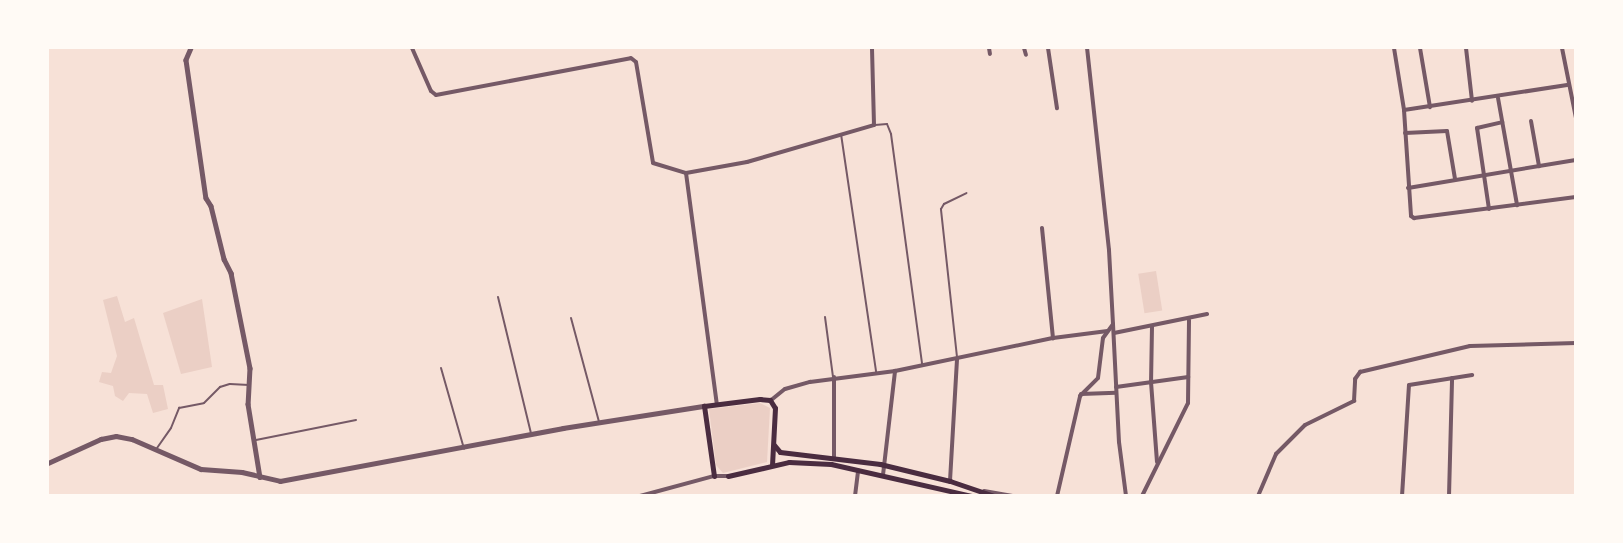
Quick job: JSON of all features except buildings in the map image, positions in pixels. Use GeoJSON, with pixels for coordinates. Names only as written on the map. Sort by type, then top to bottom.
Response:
{"type":"FeatureCollection","features":[{"type":"Feature","properties":{"kind":"main road"},"geometry":{"type":"LineString","coordinates":[[714,476],[704,406],[760,399],[770,401],[775,408],[772,465]]}},
{"type":"Feature","properties":{"kind":"main road"},"geometry":{"type":"LineString","coordinates":[[774,445],[780,452],[834,456],[885,465],[950,481],[994,496]]}},
{"type":"Feature","properties":{"kind":"main road"},"geometry":{"type":"LineString","coordinates":[[728,476],[772,465],[806,462],[858,470],[972,496]]}},
{"type":"Feature","properties":{"kind":"street"},"geometry":{"type":"LineString","coordinates":[[191,48],[186,60],[206,198],[212,206],[224,259],[231,273],[250,368],[249,385],[254,440],[260,477]]}},
{"type":"Feature","properties":{"kind":"street"},"geometry":{"type":"LineString","coordinates":[[412,48],[430,91],[436,95],[631,58],[636,62],[653,163],[686,173],[747,162],[874,125],[872,48]]}},
{"type":"Feature","properties":{"kind":"street"},"geometry":{"type":"LineString","coordinates":[[990,48],[990,54]]}},
{"type":"Feature","properties":{"kind":"street"},"geometry":{"type":"LineString","coordinates":[[1024,48],[1026,56]]}},
{"type":"Feature","properties":{"kind":"street"},"geometry":{"type":"LineString","coordinates":[[1048,48],[1056,108]]}},
{"type":"Feature","properties":{"kind":"street"},"geometry":{"type":"LineString","coordinates":[[1087,48],[1109,250],[1116,393],[1126,496]]}},
{"type":"Feature","properties":{"kind":"street"},"geometry":{"type":"LineString","coordinates":[[1394,48],[1404,110],[1410,214],[1414,218],[1576,197]]}},
{"type":"Feature","properties":{"kind":"street"},"geometry":{"type":"LineString","coordinates":[[1420,48],[1430,107]]}},
{"type":"Feature","properties":{"kind":"street"},"geometry":{"type":"LineString","coordinates":[[1466,48],[1472,101]]}},
{"type":"Feature","properties":{"kind":"street"},"geometry":{"type":"LineString","coordinates":[[1562,48],[1576,118]]}},
{"type":"Feature","properties":{"kind":"street"},"geometry":{"type":"LineString","coordinates":[[1404,110],[1498,98],[1568,85]]}},
{"type":"Feature","properties":{"kind":"street"},"geometry":{"type":"LineString","coordinates":[[1498,98],[1516,205]]}},
{"type":"Feature","properties":{"kind":"street"},"geometry":{"type":"LineString","coordinates":[[1531,120],[1539,166]]}},
{"type":"Feature","properties":{"kind":"street"},"geometry":{"type":"LineString","coordinates":[[1489,209],[1477,128],[1502,122]]}},
{"type":"Feature","properties":{"kind":"street"},"geometry":{"type":"LineString","coordinates":[[1405,133],[1447,131],[1455,180]]}},
{"type":"Feature","properties":{"kind":"street"},"geometry":{"type":"LineString","coordinates":[[1408,188],[1576,160]]}},
{"type":"Feature","properties":{"kind":"street"},"geometry":{"type":"LineString","coordinates":[[686,173],[717,404]]}},
{"type":"Feature","properties":{"kind":"street"},"geometry":{"type":"LineString","coordinates":[[1042,228],[1053,338]]}},
{"type":"Feature","properties":{"kind":"street"},"geometry":{"type":"LineString","coordinates":[[1114,333],[1189,320],[1207,314]]}},
{"type":"Feature","properties":{"kind":"street"},"geometry":{"type":"LineString","coordinates":[[1142,496],[1188,403],[1189,320]]}},
{"type":"Feature","properties":{"kind":"street"},"geometry":{"type":"LineString","coordinates":[[1057,496],[1081,394],[1098,378],[1103,338],[1113,324]]}},
{"type":"Feature","properties":{"kind":"street"},"geometry":{"type":"LineString","coordinates":[[1152,327],[1151,382],[1157,464]]}},
{"type":"Feature","properties":{"kind":"street"},"geometry":{"type":"LineString","coordinates":[[770,401],[788,387],[834,377],[895,371],[1053,338],[1108,331]]}},
{"type":"Feature","properties":{"kind":"street"},"geometry":{"type":"LineString","coordinates":[[1258,496],[1276,454],[1305,425],[1336,412],[1354,401],[1354,379],[1360,372],[1470,346],[1576,343]]}},
{"type":"Feature","properties":{"kind":"street"},"geometry":{"type":"LineString","coordinates":[[950,481],[957,359]]}},
{"type":"Feature","properties":{"kind":"street"},"geometry":{"type":"LineString","coordinates":[[882,475],[885,465],[895,371]]}},
{"type":"Feature","properties":{"kind":"street"},"geometry":{"type":"LineString","coordinates":[[1402,496],[1408,385],[1472,375]]}},
{"type":"Feature","properties":{"kind":"street"},"geometry":{"type":"LineString","coordinates":[[1116,387],[1188,376]]}},
{"type":"Feature","properties":{"kind":"street"},"geometry":{"type":"LineString","coordinates":[[834,377],[834,456]]}},
{"type":"Feature","properties":{"kind":"street"},"geometry":{"type":"LineString","coordinates":[[1449,496],[1452,378]]}},
{"type":"Feature","properties":{"kind":"street"},"geometry":{"type":"LineString","coordinates":[[1081,394],[1116,393]]}},
{"type":"Feature","properties":{"kind":"street"},"geometry":{"type":"LineString","coordinates":[[48,463],[109,437],[132,439],[201,468],[280,481],[464,449],[599,422],[704,406]]}},
{"type":"Feature","properties":{"kind":"street"},"geometry":{"type":"LineString","coordinates":[[855,496],[858,470]]}},
{"type":"Feature","properties":{"kind":"street"},"geometry":{"type":"LineString","coordinates":[[640,496],[714,476],[728,476]]}},
{"type":"Feature","properties":{"kind":"street"},"geometry":{"type":"LineString","coordinates":[[982,491],[1014,496]]}},
{"type":"Feature","properties":{"kind":"lane"},"geometry":{"type":"LineString","coordinates":[[874,125],[887,124],[891,134],[922,364]]}},
{"type":"Feature","properties":{"kind":"lane"},"geometry":{"type":"LineString","coordinates":[[841,134],[876,373]]}},
{"type":"Feature","properties":{"kind":"lane"},"geometry":{"type":"LineString","coordinates":[[957,359],[941,209],[944,204],[966,193]]}},
{"type":"Feature","properties":{"kind":"lane"},"geometry":{"type":"LineString","coordinates":[[498,298],[532,435]]}},
{"type":"Feature","properties":{"kind":"lane"},"geometry":{"type":"LineString","coordinates":[[825,317],[834,377]]}},
{"type":"Feature","properties":{"kind":"lane"},"geometry":{"type":"LineString","coordinates":[[571,318],[599,422]]}},
{"type":"Feature","properties":{"kind":"lane"},"geometry":{"type":"LineString","coordinates":[[441,368],[464,449]]}},
{"type":"Feature","properties":{"kind":"lane"},"geometry":{"type":"LineString","coordinates":[[156,450],[171,428],[178,408],[204,403],[220,387],[230,384],[249,385]]}},
{"type":"Feature","properties":{"kind":"lane"},"geometry":{"type":"LineString","coordinates":[[254,440],[356,420]]}},
{"type":"Feature","properties":{"kind":"shaded area"},"geometry":{"type":"Polygon","coordinates":[[[1156,271],[1162,311],[1144,313],[1138,274],[1156,271]]]}},
{"type":"Feature","properties":{"kind":"shaded area"},"geometry":{"type":"Polygon","coordinates":[[[117,296],[125,322],[134,318],[154,385],[163,385],[168,409],[153,413],[147,394],[129,393],[123,401],[115,396],[113,386],[99,382],[102,372],[111,373],[117,356],[103,300],[117,296]]]}},
{"type":"Feature","properties":{"kind":"shaded area"},"geometry":{"type":"Polygon","coordinates":[[[202,299],[212,367],[181,374],[163,313],[202,299]]]}},
{"type":"Feature","properties":{"kind":"shaded area"},"geometry":{"type":"Polygon","coordinates":[[[760,403],[770,408],[767,462],[723,473],[716,465],[709,409],[760,403]]]}}]}
